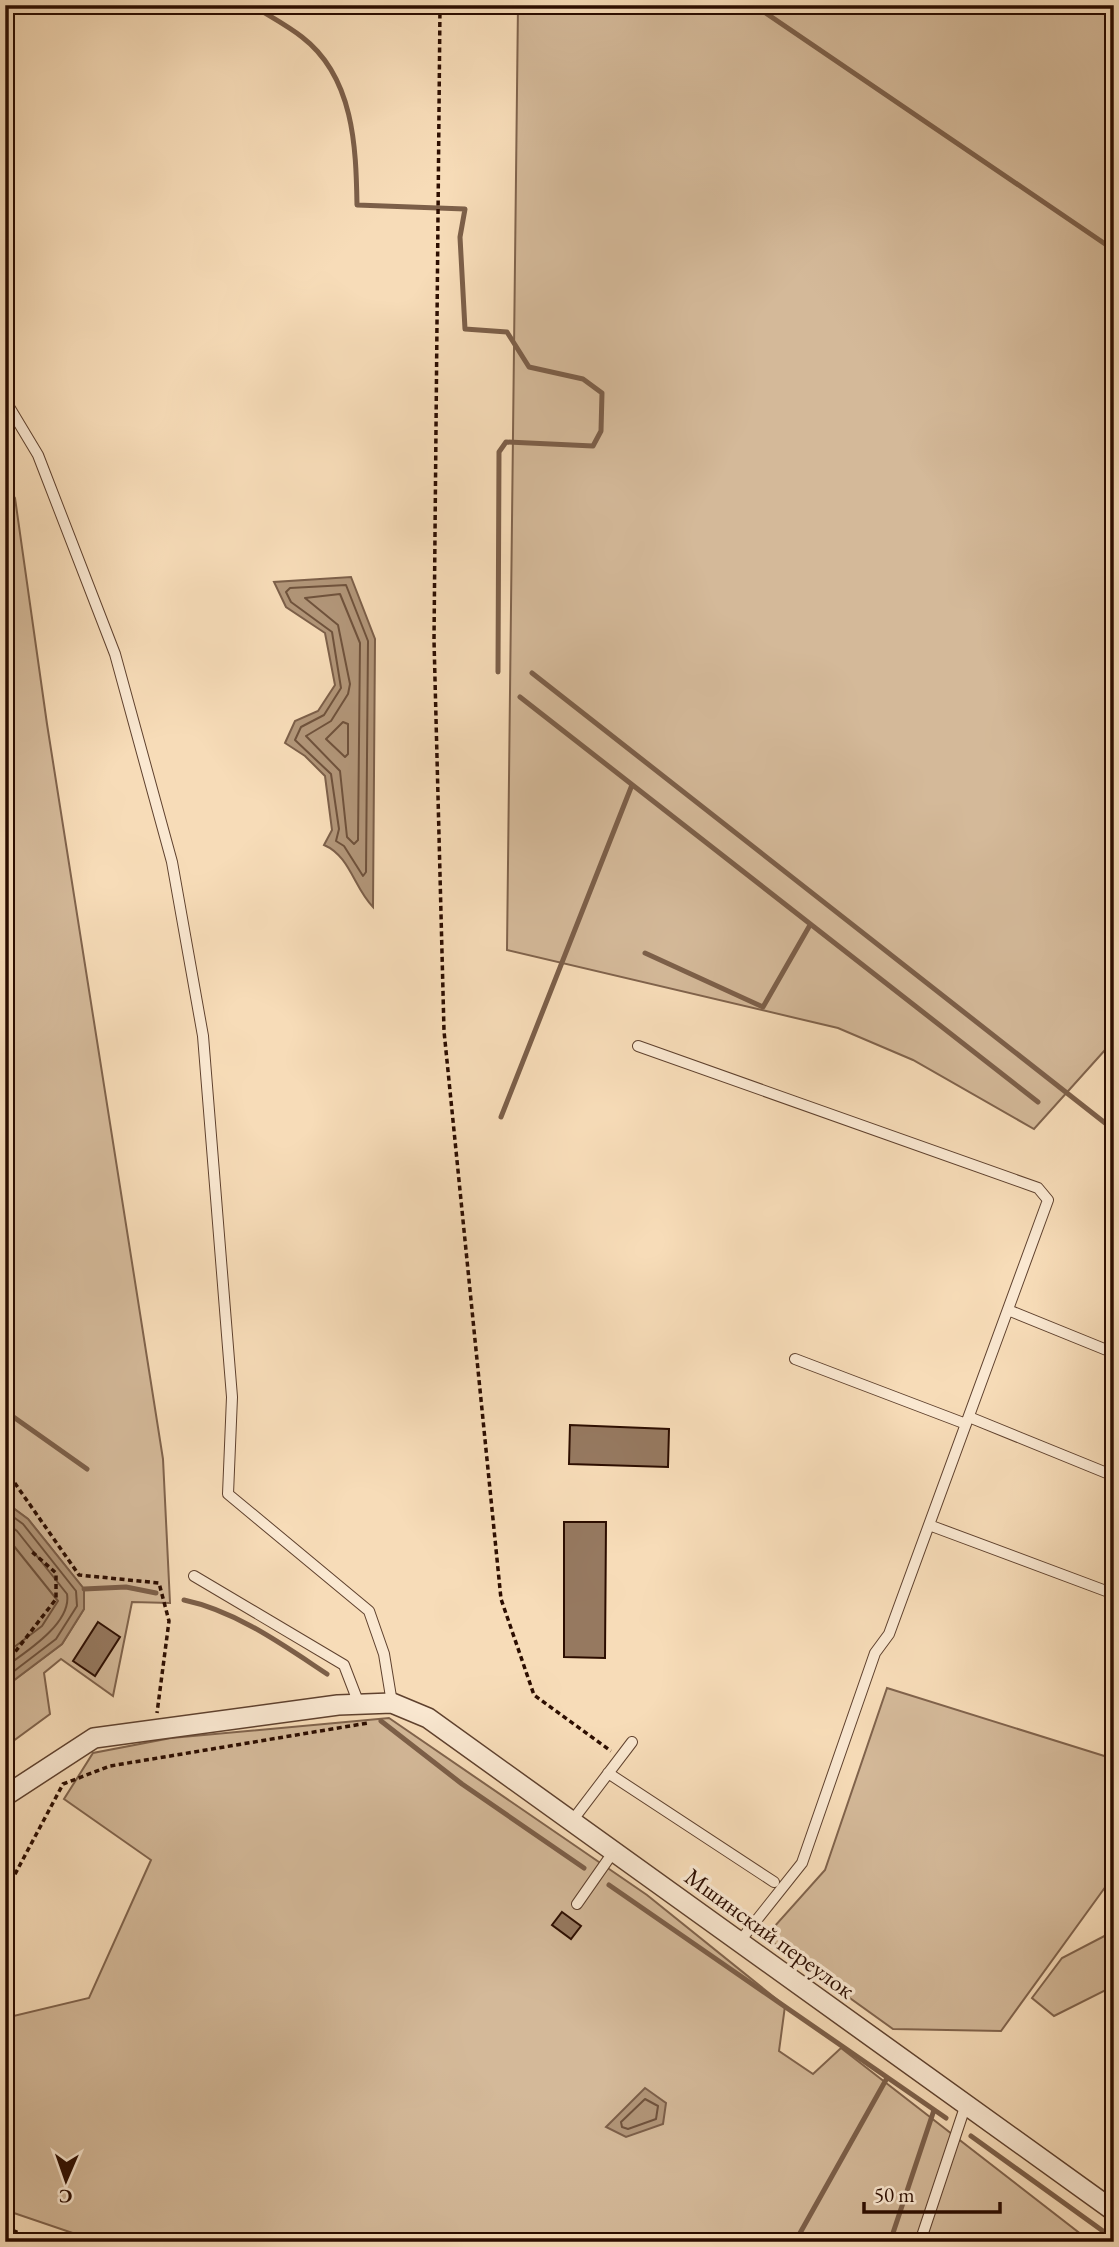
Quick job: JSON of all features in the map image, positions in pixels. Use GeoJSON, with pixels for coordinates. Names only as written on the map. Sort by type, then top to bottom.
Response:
{"type":"FeatureCollection","features":[{"type":"Feature","properties":{"kind":"street"},"geometry":{"type":"LineString","coordinates":[[5,1796],[94,1738],[375,1703]]}},
{"type":"Feature","properties":{"kind":"street","name":"Мшинский переулок"},"geometry":{"type":"LineString","coordinates":[[375,1703],[428,1718],[1114,2211]]}},
{"type":"Feature","properties":{"kind":"lane"},"geometry":{"type":"LineString","coordinates":[[5,400],[38,455],[115,654],[172,862],[203,1036],[232,1397],[228,1494],[369,1611],[384,1654],[375,1703]]}},
{"type":"Feature","properties":{"kind":"lane"},"geometry":{"type":"LineString","coordinates":[[638,1046],[1038,1188],[1048,1200],[889,1634],[875,1653],[802,1863],[740,1941]]}},
{"type":"Feature","properties":{"kind":"lane"},"geometry":{"type":"LineString","coordinates":[[1008,1310],[1114,1353]]}},
{"type":"Feature","properties":{"kind":"lane"},"geometry":{"type":"LineString","coordinates":[[795,1359],[1114,1476]]}},
{"type":"Feature","properties":{"kind":"lane"},"geometry":{"type":"LineString","coordinates":[[929,1525],[1114,1594]]}},
{"type":"Feature","properties":{"kind":"lane"},"geometry":{"type":"LineString","coordinates":[[194,1576],[344,1665],[375,1703]]}},
{"type":"Feature","properties":{"kind":"lane"},"geometry":{"type":"LineString","coordinates":[[572,1821],[632,1742]]}},
{"type":"Feature","properties":{"kind":"lane"},"geometry":{"type":"LineString","coordinates":[[608,1773],[774,1882]]}},
{"type":"Feature","properties":{"kind":"lane"},"geometry":{"type":"LineString","coordinates":[[577,1903],[614,1851]]}},
{"type":"Feature","properties":{"kind":"lane"},"geometry":{"type":"LineString","coordinates":[[920,2242],[966,2104]]}},
{"type":"Feature","properties":{"kind":"path"},"geometry":{"type":"LineString","coordinates":[[440,5],[434,640],[444,1031],[501,1599],[534,1695],[619,1758]]}},
{"type":"Feature","properties":{"kind":"path"},"geometry":{"type":"LineString","coordinates":[[5,1469],[79,1575],[159,1583],[169,1621],[156,1718]]}},
{"type":"Feature","properties":{"kind":"path"},"geometry":{"type":"LineString","coordinates":[[5,1665],[56,1599],[56,1573],[30,1550]]}},
{"type":"Feature","properties":{"kind":"path"},"geometry":{"type":"LineString","coordinates":[[5,1888],[13,1878],[63,1784],[110,1766],[367,1725],[375,1703]]}},
{"type":"Feature","properties":{"kind":"path"},"geometry":{"type":"LineString","coordinates":[[5,2227],[40,2242]]}},
{"type":"Feature","properties":{"kind":"path"},"geometry":{"type":"LineString","coordinates":[[1106,2242],[1114,2230]]}},
{"type":"Feature","properties":{"kind":"shaded area"},"geometry":{"type":"Polygon","coordinates":[[[518,5],[1114,5],[1114,1040],[1034,1129],[913,1060],[838,1028],[507,950],[518,5]]]}},
{"type":"Feature","properties":{"kind":"shaded area"},"geometry":{"type":"Polygon","coordinates":[[[5,482],[15,498],[47,724],[163,1459],[170,1603],[132,1602],[113,1696],[61,1659],[44,1673],[50,1714],[5,1747],[5,1687],[62,1644],[84,1609],[84,1589],[28,1519],[5,1502],[5,482]]]}},
{"type":"Feature","properties":{"kind":"shaded area"},"geometry":{"type":"Polygon","coordinates":[[[887,1688],[1114,1759],[1114,1875],[1001,2031],[893,2029],[765,1937],[825,1870],[887,1688]]]}},
{"type":"Feature","properties":{"kind":"shaded area"},"geometry":{"type":"Polygon","coordinates":[[[389,1718],[647,1895],[785,2006],[779,2051],[813,2074],[841,2048],[1082,2235],[1077,2242],[99,2242],[5,2210],[5,2018],[89,1998],[151,1860],[64,1799],[93,1753],[171,1738],[389,1718]]]}},
{"type":"Feature","properties":{"kind":"shaded area"},"geometry":{"type":"Polygon","coordinates":[[[1114,1931],[1114,1986],[1054,2016],[1032,1998],[1062,1958],[1114,1931]]]}},
{"type":"Feature","properties":{"kind":"water"},"geometry":{"type":"Polygon","coordinates":[[[351,577],[375,639],[373,907],[346,864],[324,845],[332,830],[325,776],[305,756],[285,743],[295,721],[318,711],[335,685],[325,633],[286,607],[274,582],[351,577]]]}},
{"type":"Feature","properties":{"kind":"water"},"geometry":{"type":"Polygon","coordinates":[[[5,1502],[28,1519],[84,1589],[84,1609],[62,1644],[5,1687],[5,1502]]]}},
{"type":"Feature","properties":{"kind":"water"},"geometry":{"type":"Polygon","coordinates":[[[645,2088],[666,2103],[663,2124],[626,2137],[606,2127],[645,2088]]]}},
{"type":"Feature","properties":{"kind":"building"},"geometry":{"type":"Polygon","coordinates":[[[570,1425],[669,1429],[668,1467],[569,1464],[570,1425]]]}},
{"type":"Feature","properties":{"kind":"building"},"geometry":{"type":"Polygon","coordinates":[[[564,1522],[606,1522],[605,1658],[564,1657],[564,1522]]]}},
{"type":"Feature","properties":{"kind":"building"},"geometry":{"type":"Polygon","coordinates":[[[98,1622],[120,1637],[95,1676],[73,1661],[98,1622]]]}},
{"type":"Feature","properties":{"kind":"building"},"geometry":{"type":"Polygon","coordinates":[[[562,1912],[581,1926],[571,1939],[552,1925],[562,1912]]]}},
{"type":"Feature","properties":{"kind":"waterway"},"geometry":{"type":"LineString","coordinates":[[252,5],[302,37],[319,53],[332,72],[349,114],[357,205],[465,209],[460,237],[465,329],[507,332],[529,367],[583,379],[602,393],[601,431],[593,446],[506,442],[499,452],[498,672]]}},
{"type":"Feature","properties":{"kind":"waterway"},"geometry":{"type":"LineString","coordinates":[[754,5],[1114,250]]}},
{"type":"Feature","properties":{"kind":"waterway"},"geometry":{"type":"LineString","coordinates":[[532,673],[1114,1130]]}},
{"type":"Feature","properties":{"kind":"waterway"},"geometry":{"type":"LineString","coordinates":[[520,697],[1038,1102]]}},
{"type":"Feature","properties":{"kind":"waterway"},"geometry":{"type":"LineString","coordinates":[[501,1117],[632,785]]}},
{"type":"Feature","properties":{"kind":"waterway"},"geometry":{"type":"LineString","coordinates":[[645,953],[763,1007],[810,925]]}},
{"type":"Feature","properties":{"kind":"waterway"},"geometry":{"type":"LineString","coordinates":[[5,1411],[87,1469]]}},
{"type":"Feature","properties":{"kind":"waterway"},"geometry":{"type":"LineString","coordinates":[[84,1589],[126,1587],[156,1593]]}},
{"type":"Feature","properties":{"kind":"waterway"},"geometry":{"type":"LineString","coordinates":[[184,1600],[222,1612],[240,1621],[327,1674]]}},
{"type":"Feature","properties":{"kind":"waterway"},"geometry":{"type":"LineString","coordinates":[[381,1721],[462,1784],[584,1868]]}},
{"type":"Feature","properties":{"kind":"waterway"},"geometry":{"type":"LineString","coordinates":[[609,1885],[946,2118]]}},
{"type":"Feature","properties":{"kind":"waterway"},"geometry":{"type":"LineString","coordinates":[[795,2242],[887,2078]]}},
{"type":"Feature","properties":{"kind":"waterway"},"geometry":{"type":"LineString","coordinates":[[890,2242],[934,2110]]}},
{"type":"Feature","properties":{"kind":"waterway"},"geometry":{"type":"LineString","coordinates":[[971,2136],[1114,2239]]}}]}
